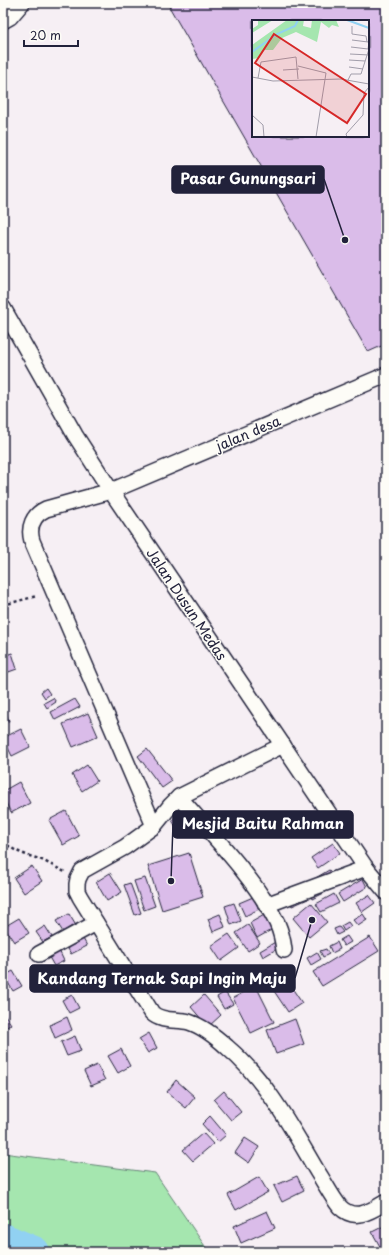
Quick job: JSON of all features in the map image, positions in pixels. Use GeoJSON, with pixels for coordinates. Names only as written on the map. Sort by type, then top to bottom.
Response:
{"type":"FeatureCollection","features":[{"type":"Feature","properties":{"kind":"street"},"geometry":{"type":"LineString","coordinates":[[3,21],[10,17],[22,3]]}},
{"type":"Feature","properties":{"kind":"street","name":"Jalan Dusun Medas"},"geometry":{"type":"LineString","coordinates":[[3,308],[75,435],[111,491],[366,868],[386,892]]}},
{"type":"Feature","properties":{"kind":"street","name":"jalan desa"},"geometry":{"type":"LineString","coordinates":[[154,826],[31,537],[30,528],[33,520],[39,513],[46,509],[111,491],[386,375]]}},
{"type":"Feature","properties":{"kind":"street"},"geometry":{"type":"LineString","coordinates":[[283,745],[179,797],[154,826],[125,847],[84,869],[78,879],[76,887],[78,894],[154,1015],[162,1019],[190,1022],[201,1027],[227,1046],[255,1074],[277,1106],[340,1208],[349,1214],[360,1215],[367,1213],[386,1202]]}},
{"type":"Feature","properties":{"kind":"street"},"geometry":{"type":"LineString","coordinates":[[179,797],[237,864],[266,905],[278,924],[282,935],[284,950]]}},
{"type":"Feature","properties":{"kind":"street"},"geometry":{"type":"LineString","coordinates":[[266,905],[366,868]]}},
{"type":"Feature","properties":{"kind":"street"},"geometry":{"type":"LineString","coordinates":[[39,954],[96,923]]}},
{"type":"Feature","properties":{"kind":"path"},"geometry":{"type":"LineString","coordinates":[[3,605],[39,596],[56,597]]}},
{"type":"Feature","properties":{"kind":"path"},"geometry":{"type":"LineString","coordinates":[[3,841],[12,849],[37,858],[78,879]]}},
{"type":"Feature","properties":{"kind":"green space"},"geometry":{"type":"Polygon","coordinates":[[[3,1153],[155,1173],[209,1252],[3,1252],[3,1153]]]}},
{"type":"Feature","properties":{"kind":"building"},"geometry":{"type":"Polygon","coordinates":[[[167,3],[386,3],[386,344],[368,352],[167,3]]]}},
{"type":"Feature","properties":{"kind":"building"},"geometry":{"type":"Polygon","coordinates":[[[12,653],[17,669],[3,674],[3,656],[12,653]]]}},
{"type":"Feature","properties":{"kind":"building"},"geometry":{"type":"Polygon","coordinates":[[[46,688],[50,694],[45,698],[41,692],[46,688]]]}},
{"type":"Feature","properties":{"kind":"building"},"geometry":{"type":"Polygon","coordinates":[[[53,698],[56,702],[47,708],[44,703],[53,698]]]}},
{"type":"Feature","properties":{"kind":"building"},"geometry":{"type":"Polygon","coordinates":[[[75,699],[80,707],[55,720],[51,712],[75,699]]]}},
{"type":"Feature","properties":{"kind":"building"},"geometry":{"type":"Polygon","coordinates":[[[3,706],[9,721],[3,723],[3,706]]]}},
{"type":"Feature","properties":{"kind":"building"},"geometry":{"type":"Polygon","coordinates":[[[88,713],[98,736],[73,747],[63,724],[88,713]]]}},
{"type":"Feature","properties":{"kind":"building"},"geometry":{"type":"Polygon","coordinates":[[[21,729],[30,747],[12,756],[3,738],[21,729]]]}},
{"type":"Feature","properties":{"kind":"building"},"geometry":{"type":"Polygon","coordinates":[[[147,749],[172,781],[162,788],[138,756],[147,749]]]}},
{"type":"Feature","properties":{"kind":"building"},"geometry":{"type":"Polygon","coordinates":[[[87,765],[97,781],[82,791],[72,775],[87,765]]]}},
{"type":"Feature","properties":{"kind":"building"},"geometry":{"type":"Polygon","coordinates":[[[19,782],[30,803],[11,813],[3,797],[3,791],[19,782]]]}},
{"type":"Feature","properties":{"kind":"building"},"geometry":{"type":"Polygon","coordinates":[[[66,811],[79,836],[63,845],[49,820],[66,811]]]}},
{"type":"Feature","properties":{"kind":"building"},"geometry":{"type":"Polygon","coordinates":[[[182,814],[190,828],[180,834],[172,820],[182,814]]]}},
{"type":"Feature","properties":{"kind":"building"},"geometry":{"type":"Polygon","coordinates":[[[333,843],[340,853],[318,868],[311,858],[333,843]]]}},
{"type":"Feature","properties":{"kind":"building"},"geometry":{"type":"Polygon","coordinates":[[[189,853],[203,897],[162,910],[148,866],[189,853]]]}},
{"type":"Feature","properties":{"kind":"building"},"geometry":{"type":"Polygon","coordinates":[[[32,866],[42,881],[24,893],[14,878],[32,866]]]}},
{"type":"Feature","properties":{"kind":"building"},"geometry":{"type":"Polygon","coordinates":[[[329,870],[332,874],[309,882],[329,870]]]}},
{"type":"Feature","properties":{"kind":"building"},"geometry":{"type":"Polygon","coordinates":[[[110,873],[122,892],[107,901],[96,882],[110,873]]]}},
{"type":"Feature","properties":{"kind":"building"},"geometry":{"type":"Polygon","coordinates":[[[145,878],[155,906],[144,910],[134,881],[145,878]]]}},
{"type":"Feature","properties":{"kind":"building"},"geometry":{"type":"Polygon","coordinates":[[[363,879],[367,887],[343,902],[338,894],[363,879]]]}},
{"type":"Feature","properties":{"kind":"building"},"geometry":{"type":"Polygon","coordinates":[[[130,883],[141,913],[135,915],[124,885],[130,883]]]}},
{"type":"Feature","properties":{"kind":"building"},"geometry":{"type":"Polygon","coordinates":[[[323,887],[326,892],[312,899],[310,894],[323,887]]]}},
{"type":"Feature","properties":{"kind":"building"},"geometry":{"type":"Polygon","coordinates":[[[304,889],[308,899],[292,906],[287,897],[304,889]]]}},
{"type":"Feature","properties":{"kind":"building"},"geometry":{"type":"Polygon","coordinates":[[[334,894],[339,903],[321,912],[316,904],[334,894]]]}},
{"type":"Feature","properties":{"kind":"building"},"geometry":{"type":"Polygon","coordinates":[[[369,895],[375,903],[362,912],[356,903],[369,895]]]}},
{"type":"Feature","properties":{"kind":"building"},"geometry":{"type":"Polygon","coordinates":[[[253,897],[259,909],[245,916],[239,903],[253,897]]]}},
{"type":"Feature","properties":{"kind":"building"},"geometry":{"type":"Polygon","coordinates":[[[234,903],[241,921],[231,925],[225,906],[234,903]]]}},
{"type":"Feature","properties":{"kind":"building"},"geometry":{"type":"Polygon","coordinates":[[[311,903],[327,922],[309,937],[293,918],[311,903]]]}},
{"type":"Feature","properties":{"kind":"building"},"geometry":{"type":"Polygon","coordinates":[[[69,914],[75,924],[63,932],[56,921],[69,914]]]}},
{"type":"Feature","properties":{"kind":"building"},"geometry":{"type":"Polygon","coordinates":[[[220,914],[225,927],[213,932],[208,919],[220,914]]]}},
{"type":"Feature","properties":{"kind":"building"},"geometry":{"type":"Polygon","coordinates":[[[266,914],[273,929],[257,938],[250,923],[266,914]]]}},
{"type":"Feature","properties":{"kind":"building"},"geometry":{"type":"Polygon","coordinates":[[[363,914],[367,920],[358,926],[353,920],[363,914]]]}},
{"type":"Feature","properties":{"kind":"building"},"geometry":{"type":"Polygon","coordinates":[[[19,918],[29,933],[14,942],[4,927],[19,918]]]}},
{"type":"Feature","properties":{"kind":"building"},"geometry":{"type":"Polygon","coordinates":[[[348,922],[351,926],[344,931],[341,926],[348,922]]]}},
{"type":"Feature","properties":{"kind":"building"},"geometry":{"type":"Polygon","coordinates":[[[248,925],[260,943],[248,951],[236,933],[248,925]]]}},
{"type":"Feature","properties":{"kind":"building"},"geometry":{"type":"Polygon","coordinates":[[[45,926],[52,937],[43,942],[36,932],[45,926]]]}},
{"type":"Feature","properties":{"kind":"building"},"geometry":{"type":"Polygon","coordinates":[[[339,927],[343,932],[337,935],[334,929],[339,927]]]}},
{"type":"Feature","properties":{"kind":"building"},"geometry":{"type":"Polygon","coordinates":[[[229,934],[239,948],[221,961],[211,946],[229,934]]]}},
{"type":"Feature","properties":{"kind":"building"},"geometry":{"type":"Polygon","coordinates":[[[81,935],[87,946],[71,954],[65,944],[81,935]]]}},
{"type":"Feature","properties":{"kind":"building"},"geometry":{"type":"Polygon","coordinates":[[[347,936],[351,942],[344,946],[340,940],[347,936]]]}},
{"type":"Feature","properties":{"kind":"building"},"geometry":{"type":"Polygon","coordinates":[[[370,937],[379,951],[322,986],[313,972],[370,937]]]}},
{"type":"Feature","properties":{"kind":"building"},"geometry":{"type":"Polygon","coordinates":[[[277,941],[280,947],[263,957],[260,951],[277,941]]]}},
{"type":"Feature","properties":{"kind":"building"},"geometry":{"type":"Polygon","coordinates":[[[337,942],[340,949],[332,953],[329,946],[337,942]]]}},
{"type":"Feature","properties":{"kind":"building"},"geometry":{"type":"Polygon","coordinates":[[[57,946],[64,961],[54,966],[46,952],[57,946]]]}},
{"type":"Feature","properties":{"kind":"building"},"geometry":{"type":"Polygon","coordinates":[[[326,949],[329,954],[323,957],[320,951],[326,949]]]}},
{"type":"Feature","properties":{"kind":"building"},"geometry":{"type":"Polygon","coordinates":[[[317,952],[321,959],[311,965],[307,958],[317,952]]]}},
{"type":"Feature","properties":{"kind":"building"},"geometry":{"type":"Polygon","coordinates":[[[13,971],[22,986],[13,991],[4,976],[13,971]]]}},
{"type":"Feature","properties":{"kind":"building"},"geometry":{"type":"Polygon","coordinates":[[[288,982],[302,1003],[288,1012],[274,991],[288,982]]]}},
{"type":"Feature","properties":{"kind":"building"},"geometry":{"type":"Polygon","coordinates":[[[256,986],[274,1022],[251,1033],[233,998],[256,986]]]}},
{"type":"Feature","properties":{"kind":"building"},"geometry":{"type":"Polygon","coordinates":[[[225,992],[233,1004],[224,1009],[217,997],[225,992]]]}},
{"type":"Feature","properties":{"kind":"building"},"geometry":{"type":"Polygon","coordinates":[[[72,995],[79,1008],[69,1013],[62,1000],[72,995]]]}},
{"type":"Feature","properties":{"kind":"building"},"geometry":{"type":"Polygon","coordinates":[[[204,995],[221,1015],[208,1027],[191,1007],[204,995]]]}},
{"type":"Feature","properties":{"kind":"building"},"geometry":{"type":"Polygon","coordinates":[[[3,1012],[11,1024],[3,1030],[3,1012]]]}},
{"type":"Feature","properties":{"kind":"building"},"geometry":{"type":"Polygon","coordinates":[[[67,1017],[72,1030],[55,1038],[50,1025],[67,1017]]]}},
{"type":"Feature","properties":{"kind":"building"},"geometry":{"type":"Polygon","coordinates":[[[295,1019],[304,1044],[276,1054],[267,1030],[295,1019]]]}},
{"type":"Feature","properties":{"kind":"building"},"geometry":{"type":"Polygon","coordinates":[[[149,1033],[157,1048],[148,1053],[139,1039],[149,1033]]]}},
{"type":"Feature","properties":{"kind":"building"},"geometry":{"type":"Polygon","coordinates":[[[75,1036],[81,1051],[67,1056],[61,1042],[75,1036]]]}},
{"type":"Feature","properties":{"kind":"building"},"geometry":{"type":"Polygon","coordinates":[[[121,1049],[130,1066],[118,1073],[108,1056],[121,1049]]]}},
{"type":"Feature","properties":{"kind":"building"},"geometry":{"type":"Polygon","coordinates":[[[97,1065],[105,1080],[91,1086],[84,1071],[97,1065]]]}},
{"type":"Feature","properties":{"kind":"building"},"geometry":{"type":"Polygon","coordinates":[[[176,1080],[195,1097],[186,1108],[167,1092],[176,1080]]]}},
{"type":"Feature","properties":{"kind":"building"},"geometry":{"type":"Polygon","coordinates":[[[224,1091],[241,1112],[231,1120],[214,1100],[224,1091]]]}},
{"type":"Feature","properties":{"kind":"building"},"geometry":{"type":"Polygon","coordinates":[[[210,1116],[226,1135],[218,1142],[202,1124],[210,1116]]]}},
{"type":"Feature","properties":{"kind":"building"},"geometry":{"type":"Polygon","coordinates":[[[203,1133],[213,1144],[193,1161],[183,1150],[203,1133]]]}},
{"type":"Feature","properties":{"kind":"building"},"geometry":{"type":"Polygon","coordinates":[[[245,1138],[259,1147],[249,1163],[235,1153],[245,1138]]]}},
{"type":"Feature","properties":{"kind":"building"},"geometry":{"type":"Polygon","coordinates":[[[297,1176],[304,1191],[282,1202],[274,1186],[297,1176]]]}},
{"type":"Feature","properties":{"kind":"building"},"geometry":{"type":"Polygon","coordinates":[[[259,1177],[268,1192],[236,1210],[228,1195],[259,1177]]]}},
{"type":"Feature","properties":{"kind":"building"},"geometry":{"type":"Polygon","coordinates":[[[267,1211],[275,1228],[241,1243],[234,1226],[267,1211]]]}},
{"type":"Feature","properties":{"kind":"building"},"geometry":{"type":"Polygon","coordinates":[[[386,1225],[386,1247],[382,1250],[372,1232],[386,1225]]]}},
{"type":"Feature","properties":{"kind":"waterway"},"geometry":{"type":"LineString","coordinates":[[3,1239],[34,1252]]}},
{"type":"Feature","properties":{"kind":"place","name":"Pasar Gunungsari"},"geometry":{"type":"Point","coordinates":[345,240]}},
{"type":"Feature","properties":{"kind":"place","name":"Mesjid Baitu Rahman"},"geometry":{"type":"Point","coordinates":[171,881]}},
{"type":"Feature","properties":{"kind":"place","name":"Kandang Ternak Sapi Ingin Maju"},"geometry":{"type":"Point","coordinates":[312,920]}}]}
